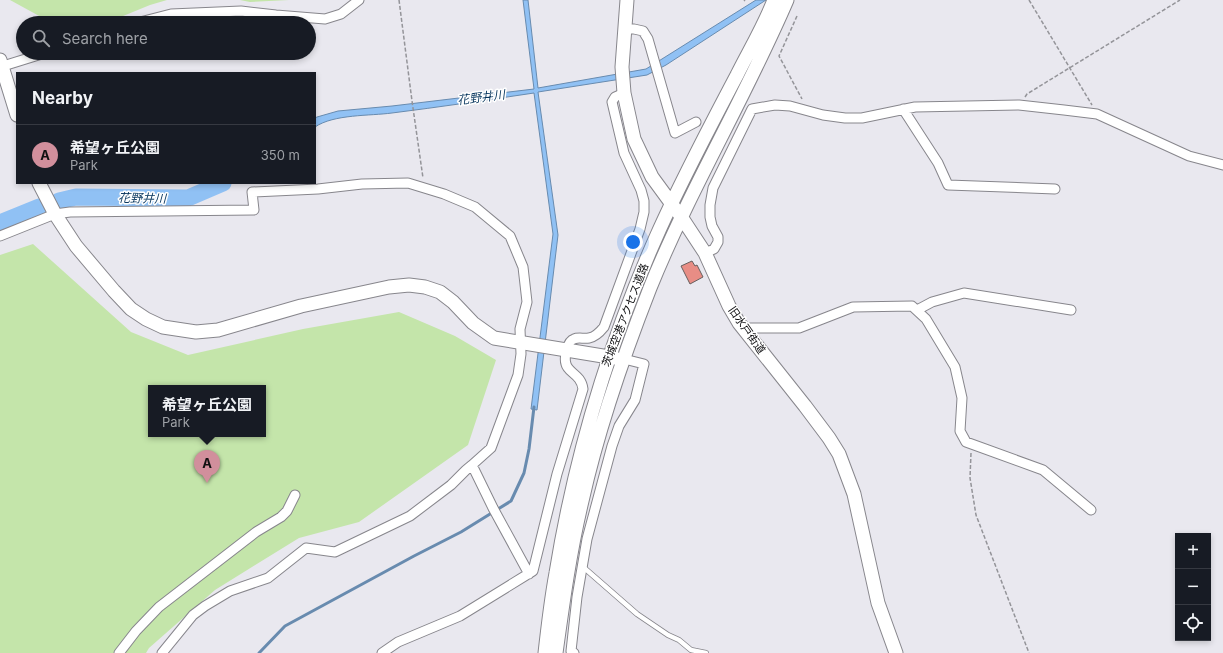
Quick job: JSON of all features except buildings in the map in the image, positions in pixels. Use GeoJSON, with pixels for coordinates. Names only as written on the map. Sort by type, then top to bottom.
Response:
{"type":"FeatureCollection","features":[{"type":"Feature","properties":{"kind":"street"},"geometry":{"type":"LineString","coordinates":[[316,18],[325,19],[341,14],[359,0]]}},
{"type":"Feature","properties":{"kind":"street","name":"旧水戸街道"},"geometry":{"type":"LineString","coordinates":[[626,0],[622,67],[624,88],[634,139],[652,177],[705,253],[729,306],[743,328],[809,411],[839,454],[854,494],[878,603],[896,653]]}},
{"type":"Feature","properties":{"kind":"street","name":"茨城空港アクセス道路"},"geometry":{"type":"LineString","coordinates":[[545,653],[555,574],[570,500],[588,426],[608,357],[644,265],[671,204],[774,0]]}},
{"type":"Feature","properties":{"kind":"street","name":"茨城空港アクセス道路"},"geometry":{"type":"LineString","coordinates":[[556,653],[567,574],[582,500],[601,429],[624,359],[651,288],[682,218],[745,92],[787,0]]}},
{"type":"Feature","properties":{"kind":"street"},"geometry":{"type":"LineString","coordinates":[[163,16],[171,14],[241,11],[288,16]]}},
{"type":"Feature","properties":{"kind":"street"},"geometry":{"type":"LineString","coordinates":[[625,29],[643,31],[648,39],[675,133],[696,122]]}},
{"type":"Feature","properties":{"kind":"street"},"geometry":{"type":"LineString","coordinates":[[16,112],[1,65],[19,60]]}},
{"type":"Feature","properties":{"kind":"street"},"geometry":{"type":"LineString","coordinates":[[382,653],[398,642],[460,616],[533,571],[557,474],[582,389],[582,384],[579,378],[568,368],[566,364],[567,350],[573,339],[594,336],[604,327],[640,228],[644,212],[644,201],[641,190],[624,153],[612,102],[624,88]]}},
{"type":"Feature","properties":{"kind":"street"},"geometry":{"type":"LineString","coordinates":[[705,253],[714,249],[718,242],[718,237],[712,226],[710,217],[710,205],[713,188],[752,109],[775,105],[790,106],[823,115],[845,118],[862,118],[914,107],[1019,105],[1097,114],[1189,156],[1223,165]]}},
{"type":"Feature","properties":{"kind":"street"},"geometry":{"type":"LineString","coordinates":[[904,109],[938,163],[948,185],[1055,189]]}},
{"type":"Feature","properties":{"kind":"street"},"geometry":{"type":"LineString","coordinates":[[0,236],[55,214],[70,212],[254,210],[252,192],[408,183],[444,194],[476,207],[510,236],[523,267],[526,302],[520,330],[526,343],[521,354],[518,375],[491,448],[451,485],[410,516],[335,552],[306,548],[268,578],[230,591],[205,606],[193,615],[162,653]]}},
{"type":"Feature","properties":{"kind":"street"},"geometry":{"type":"LineString","coordinates":[[40,184],[55,214],[82,254],[131,309],[146,319],[163,327],[196,332],[218,330],[301,306],[390,287],[409,285],[425,286],[440,292],[453,302],[473,323],[494,338],[624,359],[644,364],[635,400],[619,426],[612,446],[587,539],[576,597],[571,651],[574,653]]}},
{"type":"Feature","properties":{"kind":"street"},"geometry":{"type":"LineString","coordinates":[[917,310],[932,302],[964,293],[1071,310]]}},
{"type":"Feature","properties":{"kind":"street"},"geometry":{"type":"LineString","coordinates":[[743,328],[799,328],[853,307],[912,306],[926,319],[955,367],[962,398],[960,431],[966,442],[1044,470],[1091,510]]}},
{"type":"Feature","properties":{"kind":"street"},"geometry":{"type":"LineString","coordinates":[[472,465],[493,508],[529,574]]}},
{"type":"Feature","properties":{"kind":"street"},"geometry":{"type":"LineString","coordinates":[[119,653],[136,631],[159,607],[256,532],[281,517],[287,511],[295,495]]}},
{"type":"Feature","properties":{"kind":"lane"},"geometry":{"type":"LineString","coordinates":[[582,566],[637,614],[668,635],[679,640],[691,650],[706,653]]}},
{"type":"Feature","properties":{"kind":"path"},"geometry":{"type":"LineString","coordinates":[[399,0],[413,111],[425,188]]}},
{"type":"Feature","properties":{"kind":"path"},"geometry":{"type":"LineString","coordinates":[[1029,0],[1097,114]]}},
{"type":"Feature","properties":{"kind":"path"},"geometry":{"type":"LineString","coordinates":[[1019,105],[1027,94],[1180,0]]}},
{"type":"Feature","properties":{"kind":"path"},"geometry":{"type":"LineString","coordinates":[[797,16],[779,56],[809,111]]}},
{"type":"Feature","properties":{"kind":"path"},"geometry":{"type":"LineString","coordinates":[[971,444],[970,478],[976,515],[1029,653]]}},
{"type":"Feature","properties":{"kind":"green space"},"geometry":{"type":"Polygon","coordinates":[[[10,0],[167,0],[123,16],[39,16],[10,0]]]}},
{"type":"Feature","properties":{"kind":"green space"},"geometry":{"type":"Polygon","coordinates":[[[240,0],[289,0],[250,2],[240,0]]]}},
{"type":"Feature","properties":{"kind":"green space"},"geometry":{"type":"Polygon","coordinates":[[[33,244],[131,332],[188,355],[303,329],[399,312],[455,336],[496,360],[468,445],[359,522],[299,538],[215,590],[149,648],[146,653],[0,653],[0,255],[33,244]]]}},
{"type":"Feature","properties":{"kind":"water"},"geometry":{"type":"Polygon","coordinates":[[[523,0],[528,0],[538,88],[646,69],[756,0],[766,0],[666,65],[647,75],[538,92],[558,235],[537,410],[531,409],[553,234],[534,93],[410,111],[352,116],[332,120],[316,126],[316,118],[338,111],[534,89],[523,0]]]}},
{"type":"Feature","properties":{"kind":"waterway","name":"花野井川"},"geometry":{"type":"LineString","coordinates":[[59,201],[76,197],[188,198],[221,184]]}},
{"type":"Feature","properties":{"kind":"waterway","name":"花野井川"},"geometry":{"type":"LineString","coordinates":[[0,223],[39,207]]}},
{"type":"Feature","properties":{"kind":"waterway"},"geometry":{"type":"LineString","coordinates":[[259,653],[285,626],[461,532],[511,501],[524,473],[529,449],[534,407]]}},
{"type":"Feature","properties":{"kind":"place","name":"希望ヶ丘公園"},"geometry":{"type":"Point","coordinates":[207,483]}}]}
